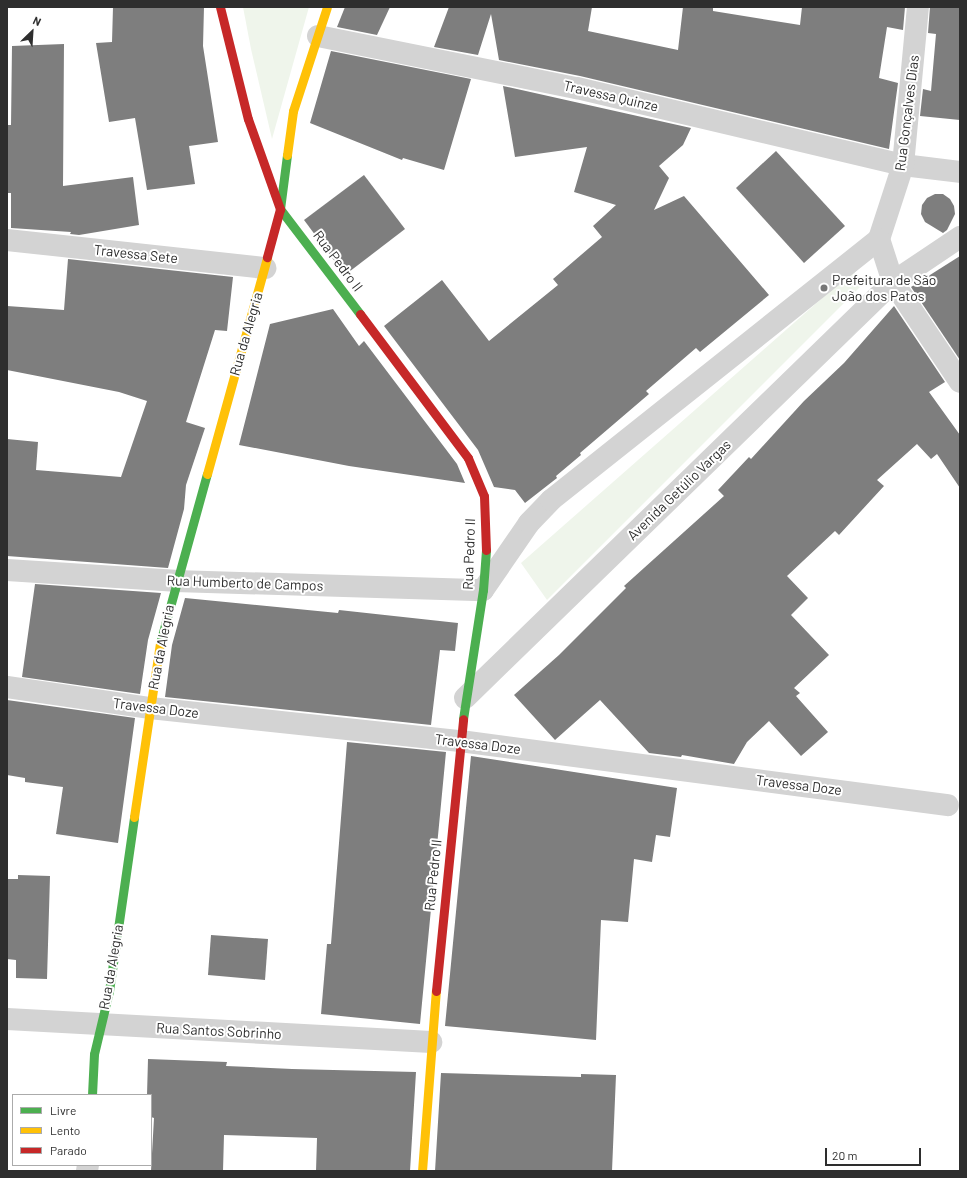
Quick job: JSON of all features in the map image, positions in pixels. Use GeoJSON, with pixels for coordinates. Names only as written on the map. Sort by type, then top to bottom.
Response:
{"type":"FeatureCollection","features":[{"type":"Feature","properties":{"kind":"street","name":"Rua Pedro II"},"geometry":{"type":"LineString","coordinates":[[220,7],[248,119],[280,209],[468,458],[484,496],[486,543],[483,590],[465,698],[460,741],[430,1042],[422,1171]]}},
{"type":"Feature","properties":{"kind":"street"},"geometry":{"type":"LineString","coordinates":[[280,209],[293,111],[327,7]]}},
{"type":"Feature","properties":{"kind":"street","name":"Rua Gonçalves Dias"},"geometry":{"type":"LineString","coordinates":[[879,239],[903,165],[918,7]]}},
{"type":"Feature","properties":{"kind":"street","name":"Travessa Quinze"},"geometry":{"type":"LineString","coordinates":[[318,36],[577,88],[903,165],[960,172]]}},
{"type":"Feature","properties":{"kind":"street","name":"Rua da Alegria"},"geometry":{"type":"LineString","coordinates":[[92,1094],[94,1054],[109,992],[160,642],[175,581],[265,268],[280,209]]}},
{"type":"Feature","properties":{"kind":"street","name":"Avenida Getúlio Vargas"},"geometry":{"type":"LineString","coordinates":[[465,698],[893,282],[960,237]]}},
{"type":"Feature","properties":{"kind":"street"},"geometry":{"type":"LineString","coordinates":[[483,590],[529,523],[551,500],[879,239],[893,282],[960,382]]}},
{"type":"Feature","properties":{"kind":"street","name":"Travessa Sete"},"geometry":{"type":"LineString","coordinates":[[7,240],[265,268]]}},
{"type":"Feature","properties":{"kind":"street","name":"Rua Humberto de Campos"},"geometry":{"type":"LineString","coordinates":[[7,570],[175,581],[483,590]]}},
{"type":"Feature","properties":{"kind":"street","name":"Travessa Doze"},"geometry":{"type":"LineString","coordinates":[[7,687],[150,708],[460,741],[948,805]]}},
{"type":"Feature","properties":{"kind":"street","name":"Rua Santos Sobrinho"},"geometry":{"type":"LineString","coordinates":[[7,1018],[101,1025],[430,1042]]}},
{"type":"Feature","properties":{"kind":"shaded area"},"geometry":{"type":"Polygon","coordinates":[[[243,7],[309,7],[272,139],[251,49],[243,7]]]}},
{"type":"Feature","properties":{"kind":"shaded area"},"geometry":{"type":"Polygon","coordinates":[[[853,271],[866,281],[547,600],[521,563],[853,271]]]}},
{"type":"Feature","properties":{"kind":"building"},"geometry":{"type":"Polygon","coordinates":[[[113,7],[204,7],[203,46],[218,142],[189,146],[195,184],[147,190],[135,118],[109,122],[96,43],[112,42],[113,7]]]}},
{"type":"Feature","properties":{"kind":"building"},"geometry":{"type":"Polygon","coordinates":[[[345,7],[390,7],[377,35],[337,27],[345,7]]]}},
{"type":"Feature","properties":{"kind":"building"},"geometry":{"type":"Polygon","coordinates":[[[449,7],[592,7],[588,31],[678,50],[683,7],[713,7],[713,11],[800,25],[802,7],[905,7],[903,30],[887,27],[879,78],[898,83],[889,149],[580,76],[499,60],[491,14],[478,55],[434,47],[449,7]]]}},
{"type":"Feature","properties":{"kind":"building"},"geometry":{"type":"Polygon","coordinates":[[[930,7],[960,7],[960,120],[920,116],[923,89],[931,91],[936,34],[928,33],[930,7]]]}},
{"type":"Feature","properties":{"kind":"building"},"geometry":{"type":"Polygon","coordinates":[[[64,44],[63,186],[133,177],[139,225],[79,235],[70,234],[71,232],[11,228],[11,193],[7,193],[7,159],[8,125],[11,125],[12,46],[64,44]]]}},
{"type":"Feature","properties":{"kind":"building"},"geometry":{"type":"Polygon","coordinates":[[[331,51],[471,79],[444,170],[403,158],[402,160],[310,123],[331,51]]]}},
{"type":"Feature","properties":{"kind":"building"},"geometry":{"type":"Polygon","coordinates":[[[503,86],[691,128],[683,145],[659,166],[669,178],[654,210],[684,196],[769,295],[700,352],[696,348],[646,391],[649,394],[580,453],[581,455],[556,476],[557,478],[525,503],[515,490],[494,487],[478,450],[384,326],[442,280],[489,341],[558,285],[553,279],[602,237],[593,226],[616,205],[574,192],[587,147],[515,157],[503,86]]]}},
{"type":"Feature","properties":{"kind":"building"},"geometry":{"type":"Polygon","coordinates":[[[776,151],[845,226],[804,263],[736,188],[776,151]]]}},
{"type":"Feature","properties":{"kind":"building"},"geometry":{"type":"Polygon","coordinates":[[[364,175],[405,229],[345,275],[304,220],[364,175]]]}},
{"type":"Feature","properties":{"kind":"building"},"geometry":{"type":"Polygon","coordinates":[[[935,194],[943,194],[950,199],[954,206],[955,214],[947,230],[943,233],[925,222],[921,214],[922,205],[927,198],[935,194]]]}},
{"type":"Feature","properties":{"kind":"building"},"geometry":{"type":"Polygon","coordinates":[[[960,256],[960,360],[911,287],[960,256]]]}},
{"type":"Feature","properties":{"kind":"building"},"geometry":{"type":"Polygon","coordinates":[[[68,259],[233,277],[227,331],[215,330],[186,422],[205,428],[186,485],[184,509],[168,568],[7,556],[7,439],[38,442],[36,470],[121,477],[147,401],[119,392],[7,370],[7,306],[64,310],[68,259]]]}},
{"type":"Feature","properties":{"kind":"building"},"geometry":{"type":"Polygon","coordinates":[[[894,306],[945,382],[929,392],[960,435],[960,488],[937,454],[931,459],[917,444],[877,480],[884,486],[839,535],[835,531],[787,576],[808,598],[791,615],[829,655],[794,688],[800,693],[796,696],[828,732],[801,756],[769,721],[747,742],[734,764],[682,755],[681,757],[649,753],[600,700],[555,740],[514,695],[559,655],[626,588],[624,586],[724,496],[718,490],[749,457],[751,459],[804,401],[844,363],[894,306]]]}},
{"type":"Feature","properties":{"kind":"building"},"geometry":{"type":"Polygon","coordinates":[[[333,309],[359,346],[364,341],[457,464],[465,483],[349,466],[239,445],[270,324],[333,309]]]}},
{"type":"Feature","properties":{"kind":"building"},"geometry":{"type":"Polygon","coordinates":[[[35,584],[161,593],[148,640],[140,694],[22,677],[35,584]]]}},
{"type":"Feature","properties":{"kind":"building"},"geometry":{"type":"Polygon","coordinates":[[[185,598],[338,613],[339,610],[458,623],[455,651],[440,650],[431,725],[165,697],[172,645],[185,598]]]}},
{"type":"Feature","properties":{"kind":"building"},"geometry":{"type":"Polygon","coordinates":[[[7,700],[135,718],[118,843],[56,834],[63,787],[25,782],[25,778],[7,775],[7,700]]]}},
{"type":"Feature","properties":{"kind":"building"},"geometry":{"type":"Polygon","coordinates":[[[347,742],[446,752],[420,1024],[321,1014],[327,944],[331,944],[347,742]]]}},
{"type":"Feature","properties":{"kind":"building"},"geometry":{"type":"Polygon","coordinates":[[[471,756],[677,788],[670,837],[656,835],[652,862],[634,859],[628,922],[601,920],[596,1040],[445,1026],[471,756]]]}},
{"type":"Feature","properties":{"kind":"building"},"geometry":{"type":"Polygon","coordinates":[[[18,875],[50,876],[47,979],[16,978],[16,960],[7,959],[7,879],[18,879],[18,875]]]}},
{"type":"Feature","properties":{"kind":"building"},"geometry":{"type":"Polygon","coordinates":[[[211,935],[268,939],[265,980],[208,975],[211,935]]]}},
{"type":"Feature","properties":{"kind":"building"},"geometry":{"type":"Polygon","coordinates":[[[148,1059],[227,1062],[226,1066],[416,1072],[410,1171],[316,1171],[317,1138],[224,1135],[223,1171],[151,1171],[154,1118],[152,1117],[152,1094],[147,1094],[148,1059]]]}},
{"type":"Feature","properties":{"kind":"building"},"geometry":{"type":"Polygon","coordinates":[[[441,1073],[581,1077],[581,1074],[616,1075],[612,1171],[435,1171],[441,1073]]]}},
{"type":"Feature","properties":{"kind":"traffic: fast"},"geometry":{"type":"LineString","coordinates":[[287,155],[280,209],[360,314]]}},
{"type":"Feature","properties":{"kind":"traffic: fast"},"geometry":{"type":"LineString","coordinates":[[160,643],[207,474]]}},
{"type":"Feature","properties":{"kind":"traffic: fast"},"geometry":{"type":"LineString","coordinates":[[463,719],[483,590],[486,550]]}},
{"type":"Feature","properties":{"kind":"traffic: fast"},"geometry":{"type":"LineString","coordinates":[[92,1094],[94,1054],[109,991],[134,817]]}},
{"type":"Feature","properties":{"kind":"traffic: slow"},"geometry":{"type":"LineString","coordinates":[[287,155],[293,111],[327,7]]}},
{"type":"Feature","properties":{"kind":"traffic: slow"},"geometry":{"type":"LineString","coordinates":[[207,474],[267,257]]}},
{"type":"Feature","properties":{"kind":"traffic: slow"},"geometry":{"type":"LineString","coordinates":[[134,817],[160,643]]}},
{"type":"Feature","properties":{"kind":"traffic: slow"},"geometry":{"type":"LineString","coordinates":[[422,1171],[436,991]]}},
{"type":"Feature","properties":{"kind":"traffic: jam"},"geometry":{"type":"LineString","coordinates":[[220,7],[248,119],[280,209],[267,257]]}},
{"type":"Feature","properties":{"kind":"traffic: jam"},"geometry":{"type":"LineString","coordinates":[[360,314],[468,458],[484,496],[486,550]]}},
{"type":"Feature","properties":{"kind":"traffic: jam"},"geometry":{"type":"LineString","coordinates":[[436,991],[463,719]]}},
{"type":"Feature","properties":{"kind":"place","name":"Prefeitura de São João dos Patos"},"geometry":{"type":"Point","coordinates":[824,288]}}]}
